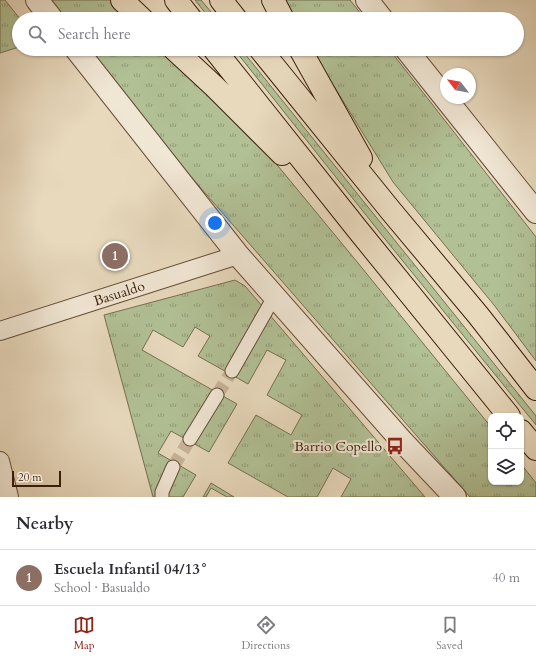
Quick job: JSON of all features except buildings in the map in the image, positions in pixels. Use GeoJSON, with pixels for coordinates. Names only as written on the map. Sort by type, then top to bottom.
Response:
{"type":"FeatureCollection","features":[{"type":"Feature","properties":{"kind":"highway"},"geometry":{"type":"LineString","coordinates":[[122,0],[135,12]]}},
{"type":"Feature","properties":{"kind":"highway"},"geometry":{"type":"LineString","coordinates":[[176,0],[185,12]]}},
{"type":"Feature","properties":{"kind":"highway"},"geometry":{"type":"LineString","coordinates":[[221,0],[230,12]]}},
{"type":"Feature","properties":{"kind":"highway"},"geometry":{"type":"LineString","coordinates":[[273,0],[279,12]]}},
{"type":"Feature","properties":{"kind":"highway"},"geometry":{"type":"LineString","coordinates":[[182,56],[215,87],[358,230]]}},
{"type":"Feature","properties":{"kind":"highway"},"geometry":{"type":"LineString","coordinates":[[220,56],[507,413]]}},
{"type":"Feature","properties":{"kind":"highway"},"geometry":{"type":"LineString","coordinates":[[266,56],[391,211],[478,315],[536,389]]}},
{"type":"Feature","properties":{"kind":"highway"},"geometry":{"type":"LineString","coordinates":[[304,56],[391,211]]}},
{"type":"Feature","properties":{"kind":"highway"},"geometry":{"type":"LineString","coordinates":[[524,435],[536,449]]}},
{"type":"Feature","properties":{"kind":"street"},"geometry":{"type":"LineString","coordinates":[[37,0],[46,12]]}},
{"type":"Feature","properties":{"kind":"street"},"geometry":{"type":"LineString","coordinates":[[367,0],[376,12]]}},
{"type":"Feature","properties":{"kind":"street"},"geometry":{"type":"LineString","coordinates":[[82,56],[238,255],[401,440],[455,497]]}},
{"type":"Feature","properties":{"kind":"street"},"geometry":{"type":"LineString","coordinates":[[412,56],[536,212]]}},
{"type":"Feature","properties":{"kind":"street","name":"Basualdo"},"geometry":{"type":"LineString","coordinates":[[0,331],[238,255]]}},
{"type":"Feature","properties":{"kind":"street"},"geometry":{"type":"LineString","coordinates":[[232,371],[274,297]]}},
{"type":"Feature","properties":{"kind":"street"},"geometry":{"type":"LineString","coordinates":[[190,438],[217,394]]}},
{"type":"Feature","properties":{"kind":"street"},"geometry":{"type":"LineString","coordinates":[[0,461],[9,497]]}},
{"type":"Feature","properties":{"kind":"street"},"geometry":{"type":"LineString","coordinates":[[162,497],[162,492],[173,468]]}},
{"type":"Feature","properties":{"kind":"green space"},"geometry":{"type":"Polygon","coordinates":[[[0,0],[5,0],[14,12],[12,12],[12,49],[0,53],[0,0]]]}},
{"type":"Feature","properties":{"kind":"green space"},"geometry":{"type":"Polygon","coordinates":[[[51,0],[111,0],[124,12],[60,12],[51,0]]]}},
{"type":"Feature","properties":{"kind":"green space"},"geometry":{"type":"Polygon","coordinates":[[[195,0],[201,0],[211,12],[204,12],[195,0]]]}},
{"type":"Feature","properties":{"kind":"green space"},"geometry":{"type":"Polygon","coordinates":[[[283,0],[350,0],[359,12],[290,12],[283,0]]]}},
{"type":"Feature","properties":{"kind":"green space"},"geometry":{"type":"Polygon","coordinates":[[[96,56],[171,56],[250,132],[488,423],[488,485],[524,485],[524,468],[536,483],[536,497],[470,497],[186,171],[96,56]]]}},
{"type":"Feature","properties":{"kind":"green space"},"geometry":{"type":"Polygon","coordinates":[[[240,56],[247,56],[536,416],[536,425],[389,244],[240,56]]]}},
{"type":"Feature","properties":{"kind":"green space"},"geometry":{"type":"Polygon","coordinates":[[[315,56],[394,56],[536,237],[536,361],[494,305],[393,182],[315,56]]]}},
{"type":"Feature","properties":{"kind":"green space"},"geometry":{"type":"Polygon","coordinates":[[[235,280],[245,286],[425,497],[341,497],[351,479],[333,468],[317,497],[288,497],[228,463],[256,415],[291,435],[302,415],[267,395],[286,360],[267,350],[248,384],[198,356],[210,336],[195,327],[183,347],[153,330],[142,350],[237,404],[209,452],[171,431],[158,453],[196,475],[183,497],[153,497],[104,315],[235,280]]]}},
{"type":"Feature","properties":{"kind":"green space"},"geometry":{"type":"Polygon","coordinates":[[[211,483],[234,497],[227,497],[211,488],[206,497],[203,497],[211,483]]]}},
{"type":"Feature","properties":{"kind":"tunnel"},"geometry":{"type":"LineString","coordinates":[[217,395],[232,371]]}},
{"type":"Feature","properties":{"kind":"tunnel"},"geometry":{"type":"LineString","coordinates":[[173,467],[190,439]]}},
{"type":"Feature","properties":{"kind":"place","name":"Escuela Infantil 04/13°"},"geometry":{"type":"Point","coordinates":[115,256]}},
{"type":"Feature","properties":{"kind":"place","name":"Barrio Copello"},"geometry":{"type":"Point","coordinates":[395,446]}}]}
